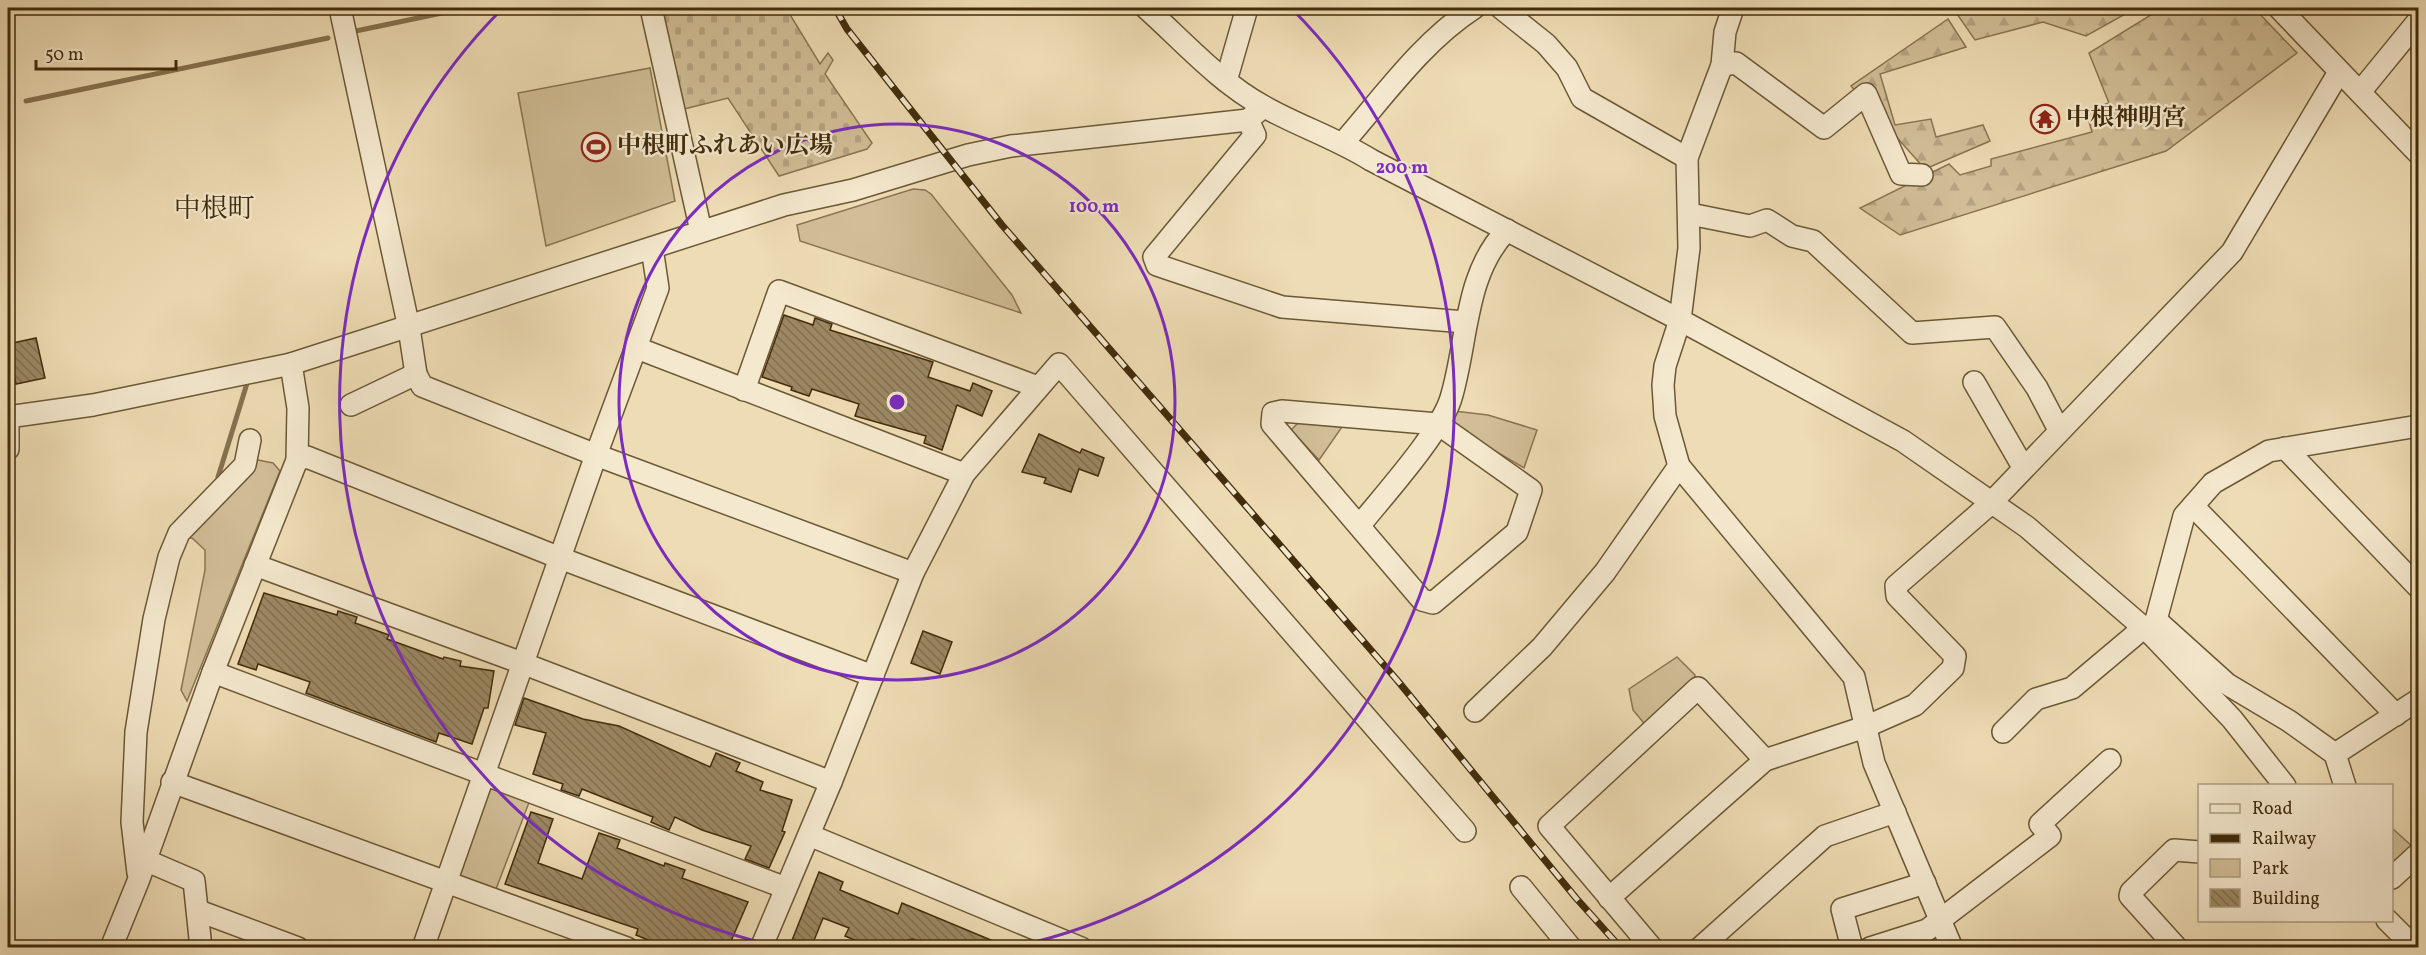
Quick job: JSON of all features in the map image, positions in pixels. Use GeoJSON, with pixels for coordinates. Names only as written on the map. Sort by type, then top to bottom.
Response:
{"type":"FeatureCollection","features":[{"type":"Feature","properties":{"kind":"street"},"geometry":{"type":"LineString","coordinates":[[340,8],[409,328],[416,374],[422,386],[913,573]]}},
{"type":"Feature","properties":{"kind":"street"},"geometry":{"type":"LineString","coordinates":[[651,8],[700,231]]}},
{"type":"Feature","properties":{"kind":"street"},"geometry":{"type":"LineString","coordinates":[[1146,8],[1226,81],[1256,113],[1255,135],[1154,257],[1157,265],[1282,307],[1466,322]]}},
{"type":"Feature","properties":{"kind":"street"},"geometry":{"type":"LineString","coordinates":[[1226,81],[1247,8]]}},
{"type":"Feature","properties":{"kind":"street"},"geometry":{"type":"LineString","coordinates":[[1343,143],[1429,44],[1474,8]]}},
{"type":"Feature","properties":{"kind":"street"},"geometry":{"type":"LineString","coordinates":[[1501,8],[1546,44],[1567,68],[1582,98],[1687,158]]}},
{"type":"Feature","properties":{"kind":"street"},"geometry":{"type":"LineString","coordinates":[[1733,8],[1725,33],[1722,65],[1687,158],[1686,186],[1690,214],[1680,320],[1665,366],[1663,385],[1665,416],[1679,466],[1854,677],[1874,763],[1952,948]]}},
{"type":"Feature","properties":{"kind":"street"},"geometry":{"type":"LineString","coordinates":[[2279,8],[2418,153]]}},
{"type":"Feature","properties":{"kind":"street"},"geometry":{"type":"LineString","coordinates":[[2410,8],[2418,13]]}},
{"type":"Feature","properties":{"kind":"street"},"geometry":{"type":"LineString","coordinates":[[2360,92],[2418,21]]}},
{"type":"Feature","properties":{"kind":"street"},"geometry":{"type":"LineString","coordinates":[[1722,65],[1736,63],[1824,128],[1866,94],[1901,174],[1922,175]]}},
{"type":"Feature","properties":{"kind":"street"},"geometry":{"type":"LineString","coordinates":[[1609,898],[1765,760],[1866,727],[1915,705],[1953,668],[1954,656],[1897,596],[1896,586],[1990,504],[2023,467],[2232,252],[2339,72]]}},
{"type":"Feature","properties":{"kind":"street"},"geometry":{"type":"LineString","coordinates":[[8,449],[8,417],[93,405],[291,364],[409,328],[784,205],[853,190],[968,155],[1011,146],[1256,113],[1343,143],[1371,160],[1680,320],[1903,441],[1936,462],[2044,542],[2149,627],[2227,684],[2289,721],[2335,754],[2344,784]]}},
{"type":"Feature","properties":{"kind":"street"},"geometry":{"type":"LineString","coordinates":[[1690,214],[1750,226],[1767,220],[1792,236],[1813,241],[1912,333],[1995,327],[2037,387],[2059,430]]}},
{"type":"Feature","properties":{"kind":"street"},"geometry":{"type":"LineString","coordinates":[[1360,525],[1438,424],[1451,399],[1466,322],[1485,263],[1498,239],[1507,230]]}},
{"type":"Feature","properties":{"kind":"street"},"geometry":{"type":"LineString","coordinates":[[423,948],[596,454],[658,288],[652,248]]}},
{"type":"Feature","properties":{"kind":"street"},"geometry":{"type":"LineString","coordinates":[[744,390],[779,291],[1038,387]]}},
{"type":"Feature","properties":{"kind":"street"},"geometry":{"type":"LineString","coordinates":[[637,348],[964,474]]}},
{"type":"Feature","properties":{"kind":"street"},"geometry":{"type":"LineString","coordinates":[[111,948],[142,870],[213,672],[297,460],[298,408],[291,364]]}},
{"type":"Feature","properties":{"kind":"street"},"geometry":{"type":"LineString","coordinates":[[761,948],[831,782],[913,573],[964,474],[1059,364],[1465,831]]}},
{"type":"Feature","properties":{"kind":"street"},"geometry":{"type":"LineString","coordinates":[[351,405],[416,374]]}},
{"type":"Feature","properties":{"kind":"street"},"geometry":{"type":"LineString","coordinates":[[1974,382],[2023,467]]}},
{"type":"Feature","properties":{"kind":"street"},"geometry":{"type":"LineString","coordinates":[[1273,413],[1438,424],[1532,490],[1517,532],[1432,603],[1427,603],[1422,600],[1272,424],[1273,413]]}},
{"type":"Feature","properties":{"kind":"street"},"geometry":{"type":"LineString","coordinates":[[2003,732],[2036,699],[2072,688],[2135,635],[2149,627],[2184,516],[2213,483],[2269,451],[2418,426]]}},
{"type":"Feature","properties":{"kind":"street"},"geometry":{"type":"LineString","coordinates":[[142,870],[132,822],[136,732],[154,618],[169,557],[178,533],[245,465],[250,440]]}},
{"type":"Feature","properties":{"kind":"street"},"geometry":{"type":"LineString","coordinates":[[2285,448],[2418,587]]}},
{"type":"Feature","properties":{"kind":"street"},"geometry":{"type":"LineString","coordinates":[[297,460],[307,458],[560,558],[873,676]]}},
{"type":"Feature","properties":{"kind":"street"},"geometry":{"type":"LineString","coordinates":[[1475,711],[1542,647],[1605,572],[1679,466]]}},
{"type":"Feature","properties":{"kind":"street"},"geometry":{"type":"LineString","coordinates":[[2193,506],[2396,715]]}},
{"type":"Feature","properties":{"kind":"street"},"geometry":{"type":"LineString","coordinates":[[255,565],[522,663],[831,782]]}},
{"type":"Feature","properties":{"kind":"street"},"geometry":{"type":"LineString","coordinates":[[2149,627],[2232,719],[2283,784]]}},
{"type":"Feature","properties":{"kind":"street"},"geometry":{"type":"LineString","coordinates":[[213,672],[786,888]]}},
{"type":"Feature","properties":{"kind":"street"},"geometry":{"type":"LineString","coordinates":[[1652,948],[1549,826],[1698,688],[1765,760]]}},
{"type":"Feature","properties":{"kind":"street"},"geometry":{"type":"LineString","coordinates":[[2335,754],[2418,700]]}},
{"type":"Feature","properties":{"kind":"street"},"geometry":{"type":"LineString","coordinates":[[1870,948],[1927,930],[2050,836],[2040,824],[2110,760]]}},
{"type":"Feature","properties":{"kind":"street"},"geometry":{"type":"LineString","coordinates":[[172,782],[627,948]]}},
{"type":"Feature","properties":{"kind":"street"},"geometry":{"type":"LineString","coordinates":[[1701,947],[1825,836],[1895,812]]}},
{"type":"Feature","properties":{"kind":"street"},"geometry":{"type":"LineString","coordinates":[[809,835],[1081,948]]}},
{"type":"Feature","properties":{"kind":"street"},"geometry":{"type":"LineString","coordinates":[[2177,948],[2130,896],[2131,892],[2174,850],[2198,852]]}},
{"type":"Feature","properties":{"kind":"street"},"geometry":{"type":"LineString","coordinates":[[2393,876],[2418,854]]}},
{"type":"Feature","properties":{"kind":"street"},"geometry":{"type":"LineString","coordinates":[[142,870],[194,881],[199,911],[201,948]]}},
{"type":"Feature","properties":{"kind":"street"},"geometry":{"type":"LineString","coordinates":[[1852,948],[1842,909],[1925,883]]}},
{"type":"Feature","properties":{"kind":"street"},"geometry":{"type":"LineString","coordinates":[[1521,887],[1571,948]]}},
{"type":"Feature","properties":{"kind":"street"},"geometry":{"type":"LineString","coordinates":[[199,911],[298,948]]}},
{"type":"Feature","properties":{"kind":"street"},"geometry":{"type":"LineString","coordinates":[[2388,922],[2415,948]]}},
{"type":"Feature","properties":{"kind":"green space"},"geometry":{"type":"Polygon","coordinates":[[[661,8],[786,8],[820,64],[828,53],[833,60],[825,74],[872,143],[867,149],[779,176],[728,98],[680,110],[661,8]]]}},
{"type":"Feature","properties":{"kind":"green space"},"geometry":{"type":"Polygon","coordinates":[[[1965,8],[2136,8],[2086,36],[2043,22],[1975,40],[1957,14],[1965,8]]]}},
{"type":"Feature","properties":{"kind":"green space"},"geometry":{"type":"Polygon","coordinates":[[[2162,8],[2254,8],[2297,53],[2166,151],[1900,235],[1860,208],[1949,164],[1960,175],[1991,166],[1991,159],[2092,132],[2086,111],[2109,103],[2089,53],[2162,8]]]}},
{"type":"Feature","properties":{"kind":"green space"},"geometry":{"type":"Polygon","coordinates":[[[1948,19],[1966,47],[1880,74],[1895,125],[1931,119],[1936,137],[1983,125],[1990,141],[1925,169],[1851,86],[1948,19]]]}},
{"type":"Feature","properties":{"kind":"green space","name":"中根町ふれあい広場"},"geometry":{"type":"Polygon","coordinates":[[[650,68],[675,201],[546,246],[518,93],[650,68]]]}},
{"type":"Feature","properties":{"kind":"green space"},"geometry":{"type":"Polygon","coordinates":[[[913,189],[925,190],[931,194],[1012,295],[1021,313],[800,241],[797,225],[913,189]]]}},
{"type":"Feature","properties":{"kind":"green space"},"geometry":{"type":"Polygon","coordinates":[[[1454,411],[1488,415],[1537,430],[1524,468],[1454,427],[1454,411]]]}},
{"type":"Feature","properties":{"kind":"green space"},"geometry":{"type":"Polygon","coordinates":[[[1298,423],[1342,427],[1319,460],[1291,430],[1298,423]]]}},
{"type":"Feature","properties":{"kind":"green space"},"geometry":{"type":"Polygon","coordinates":[[[258,460],[273,463],[280,471],[187,701],[181,690],[205,570],[205,550],[192,538],[181,538],[258,460]]]}},
{"type":"Feature","properties":{"kind":"green space"},"geometry":{"type":"Polygon","coordinates":[[[1677,657],[1695,675],[1693,686],[1647,727],[1633,710],[1629,689],[1677,657]]]}},
{"type":"Feature","properties":{"kind":"green space"},"geometry":{"type":"Polygon","coordinates":[[[494,785],[530,800],[496,889],[459,877],[458,870],[487,789],[494,785]]]}},
{"type":"Feature","properties":{"kind":"green space"},"geometry":{"type":"Polygon","coordinates":[[[2393,829],[2413,847],[2393,868],[2393,829]]]}},
{"type":"Feature","properties":{"kind":"building"},"geometry":{"type":"Polygon","coordinates":[[[784,315],[813,325],[815,318],[832,324],[830,330],[933,362],[928,377],[970,391],[973,383],[992,391],[982,416],[957,405],[942,450],[924,443],[926,436],[855,416],[859,404],[812,389],[809,396],[791,390],[792,387],[762,377],[784,315]]]}},
{"type":"Feature","properties":{"kind":"building"},"geometry":{"type":"Polygon","coordinates":[[[36,338],[45,378],[16,384],[8,344],[36,338]]]}},
{"type":"Feature","properties":{"kind":"building"},"geometry":{"type":"Polygon","coordinates":[[[1039,434],[1080,453],[1082,449],[1104,458],[1098,476],[1079,469],[1071,492],[1044,483],[1046,478],[1022,472],[1039,434]]]}},
{"type":"Feature","properties":{"kind":"building"},"geometry":{"type":"Polygon","coordinates":[[[264,593],[337,615],[338,611],[357,617],[355,623],[389,635],[387,639],[443,659],[444,657],[461,661],[460,666],[494,671],[488,708],[484,708],[472,744],[439,733],[436,742],[306,693],[310,682],[258,664],[256,670],[238,664],[264,593]]]}},
{"type":"Feature","properties":{"kind":"building"},"geometry":{"type":"Polygon","coordinates":[[[923,631],[952,642],[940,674],[911,663],[923,631]]]}},
{"type":"Feature","properties":{"kind":"building"},"geometry":{"type":"Polygon","coordinates":[[[524,698],[583,719],[619,726],[710,767],[716,753],[740,763],[736,771],[763,782],[760,790],[792,800],[782,831],[785,832],[769,868],[745,859],[751,846],[702,830],[675,817],[669,830],[651,822],[653,817],[582,789],[579,796],[561,790],[563,784],[533,774],[546,733],[515,725],[524,698]]]}},
{"type":"Feature","properties":{"kind":"building"},"geometry":{"type":"Polygon","coordinates":[[[531,812],[553,819],[538,863],[582,879],[599,833],[620,840],[617,848],[664,866],[665,863],[685,870],[682,878],[748,902],[728,948],[668,948],[636,935],[638,929],[505,884],[531,812]]]}},
{"type":"Feature","properties":{"kind":"building"},"geometry":{"type":"Polygon","coordinates":[[[819,872],[843,882],[840,890],[898,914],[902,903],[1010,948],[934,948],[913,939],[908,940],[905,948],[874,948],[845,936],[849,928],[823,918],[811,948],[789,948],[819,872]]]}},
{"type":"Feature","properties":{"kind":"waterway"},"geometry":{"type":"LineString","coordinates":[[351,32],[466,8]]}},
{"type":"Feature","properties":{"kind":"waterway"},"geometry":{"type":"LineString","coordinates":[[26,101],[328,38]]}},
{"type":"Feature","properties":{"kind":"waterway"},"geometry":{"type":"LineString","coordinates":[[218,477],[249,377]]}},
{"type":"Feature","properties":{"kind":"railway"},"geometry":{"type":"LineString","coordinates":[[835,8],[847,29],[1002,225],[1397,680],[1576,898],[1621,948]]}},
{"type":"Feature","properties":{"kind":"place","name":"中根神明宮"},"geometry":{"type":"Point","coordinates":[2045,119]}},
{"type":"Feature","properties":{"kind":"place","name":"中根町ふれあい広場"},"geometry":{"type":"Point","coordinates":[596,147]}},
{"type":"Feature","properties":{"kind":"district","name":"中根町"},"geometry":{"type":"Point","coordinates":[214,210]}}]}
